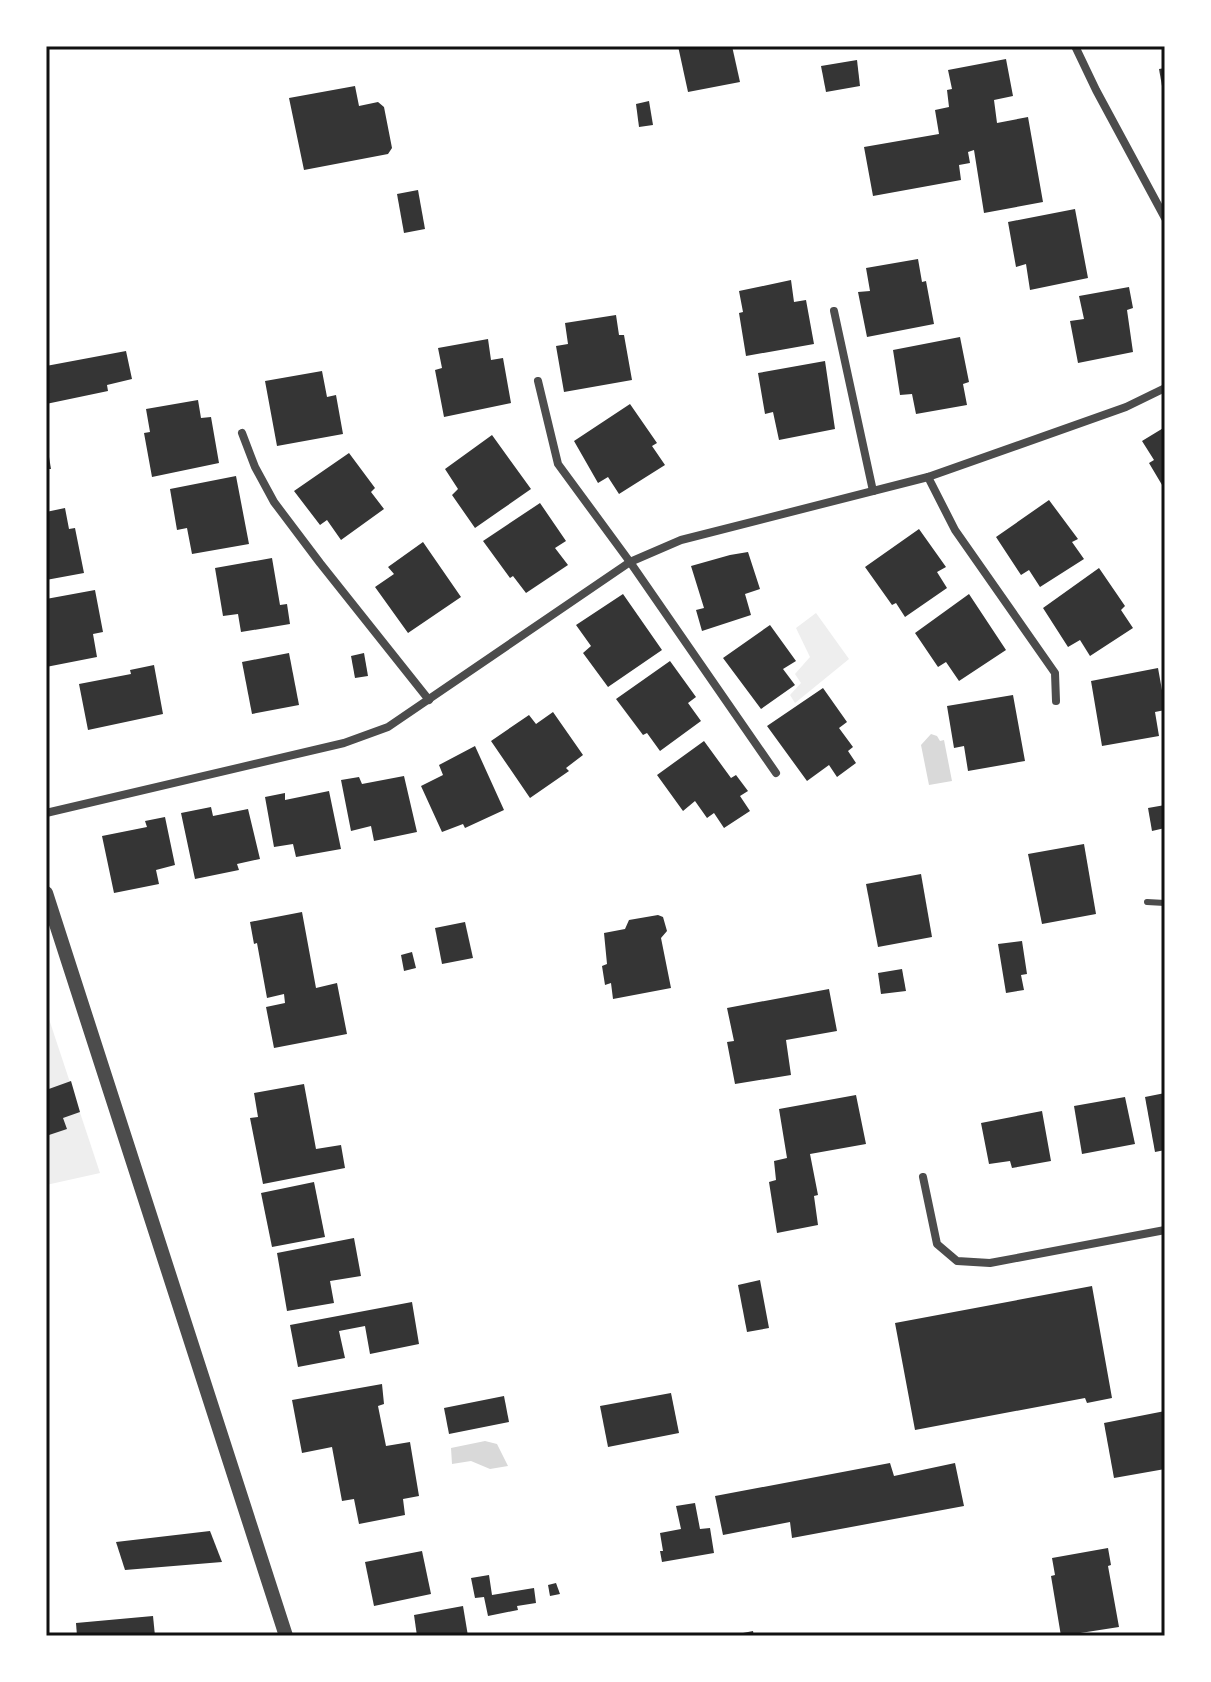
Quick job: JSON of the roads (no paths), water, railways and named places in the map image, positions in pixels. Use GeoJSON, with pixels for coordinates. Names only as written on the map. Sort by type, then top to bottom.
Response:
{"type":"FeatureCollection","features":[{"type":"Feature","properties":{"kind":"street"},"geometry":{"type":"LineString","coordinates":[[1075,46],[1165,218]]}},
{"type":"Feature","properties":{"kind":"street"},"geometry":{"type":"LineString","coordinates":[[834,311],[873,491]]}},
{"type":"Feature","properties":{"kind":"street"},"geometry":{"type":"LineString","coordinates":[[538,381],[558,464],[776,773]]}},
{"type":"Feature","properties":{"kind":"street"},"geometry":{"type":"LineString","coordinates":[[46,813],[344,743],[388,727],[630,562],[681,540],[928,477],[1126,407],[1165,388]]}},
{"type":"Feature","properties":{"kind":"street"},"geometry":{"type":"LineString","coordinates":[[242,433],[255,467],[274,502],[429,700]]}},
{"type":"Feature","properties":{"kind":"street"},"geometry":{"type":"LineString","coordinates":[[928,477],[955,530],[1055,673],[1056,701]]}},
{"type":"Feature","properties":{"kind":"street"},"geometry":{"type":"LineString","coordinates":[[46,893],[286,1636]]}},
{"type":"Feature","properties":{"kind":"street"},"geometry":{"type":"LineString","coordinates":[[923,1177],[937,1244],[957,1261],[990,1263],[1165,1230]]}},
{"type":"Feature","properties":{"kind":"lane"},"geometry":{"type":"LineString","coordinates":[[1147,902],[1165,903]]}}]}
